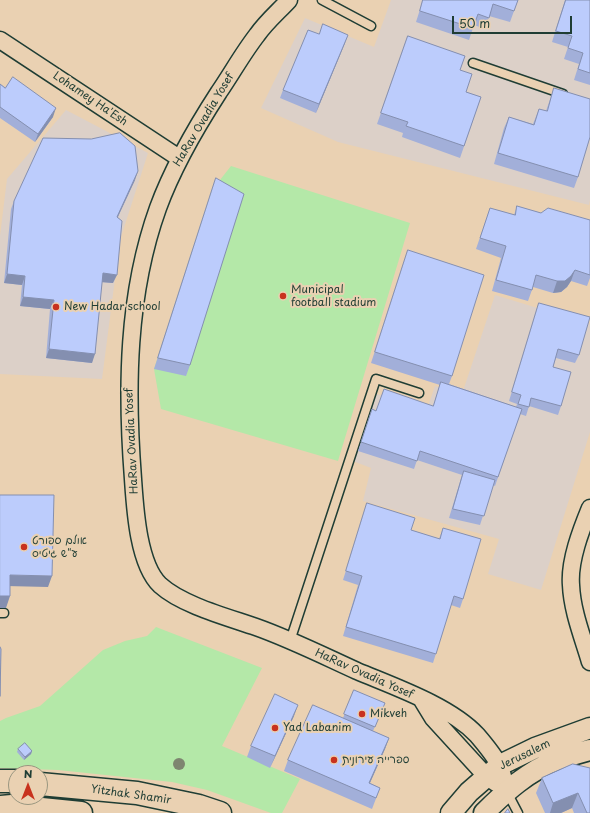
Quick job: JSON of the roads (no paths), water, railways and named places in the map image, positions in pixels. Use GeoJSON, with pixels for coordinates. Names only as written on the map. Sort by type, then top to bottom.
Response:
{"type":"FeatureCollection","features":[{"type":"Feature","properties":{"kind":"main road","name":"Yitzhak Shamir"},"geometry":{"type":"LineString","coordinates":[[48,785],[137,793],[199,806],[220,813]]}},
{"type":"Feature","properties":{"kind":"main road"},"geometry":{"type":"LineString","coordinates":[[0,807],[12,806],[81,813]]}},
{"type":"Feature","properties":{"kind":"street","name":"HaRav Ovadia Yosef"},"geometry":{"type":"LineString","coordinates":[[289,0],[258,33],[207,111],[179,158],[158,207],[146,245],[138,285],[133,326],[129,386],[129,428],[140,543],[150,570],[157,582],[170,594],[267,631],[446,710],[476,735],[493,771],[506,790]]}},
{"type":"Feature","properties":{"kind":"street","name":"Lohamey Ha'Esh"},"geometry":{"type":"LineString","coordinates":[[0,40],[179,158]]}},
{"type":"Feature","properties":{"kind":"street"},"geometry":{"type":"LineString","coordinates":[[590,508],[573,559],[571,585],[577,620],[590,662]]}},
{"type":"Feature","properties":{"kind":"street","name":"Jerusalem"},"geometry":{"type":"LineString","coordinates":[[451,813],[469,792],[493,771],[535,748],[590,728]]}},
{"type":"Feature","properties":{"kind":"street","name":"Jerusalem"},"geometry":{"type":"LineString","coordinates":[[484,813],[506,790],[532,772],[556,760],[590,750]]}},
{"type":"Feature","properties":{"kind":"lane"},"geometry":{"type":"LineString","coordinates":[[322,0],[371,26]]}},
{"type":"Feature","properties":{"kind":"lane"},"geometry":{"type":"LineString","coordinates":[[473,63],[568,96]]}},
{"type":"Feature","properties":{"kind":"lane"},"geometry":{"type":"LineString","coordinates":[[290,641],[376,379],[419,393]]}},
{"type":"Feature","properties":{"kind":"lane"},"geometry":{"type":"LineString","coordinates":[[506,790],[518,813]]}},
{"type":"Feature","properties":{"kind":"place","name":"Municipal football stadium"},"geometry":{"type":"Point","coordinates":[283,296]}},
{"type":"Feature","properties":{"kind":"place","name":"New Hadar school"},"geometry":{"type":"Point","coordinates":[56,307]}},
{"type":"Feature","properties":{"kind":"place","name":"אולם ספורט ע\"ש גיטיס"},"geometry":{"type":"Point","coordinates":[24,547]}},
{"type":"Feature","properties":{"kind":"place","name":"Mikveh"},"geometry":{"type":"Point","coordinates":[362,714]}},
{"type":"Feature","properties":{"kind":"place","name":"Yad Labanim"},"geometry":{"type":"Point","coordinates":[275,728]}},
{"type":"Feature","properties":{"kind":"place","name":"ספרייה עירונית"},"geometry":{"type":"Point","coordinates":[334,760]}}]}
